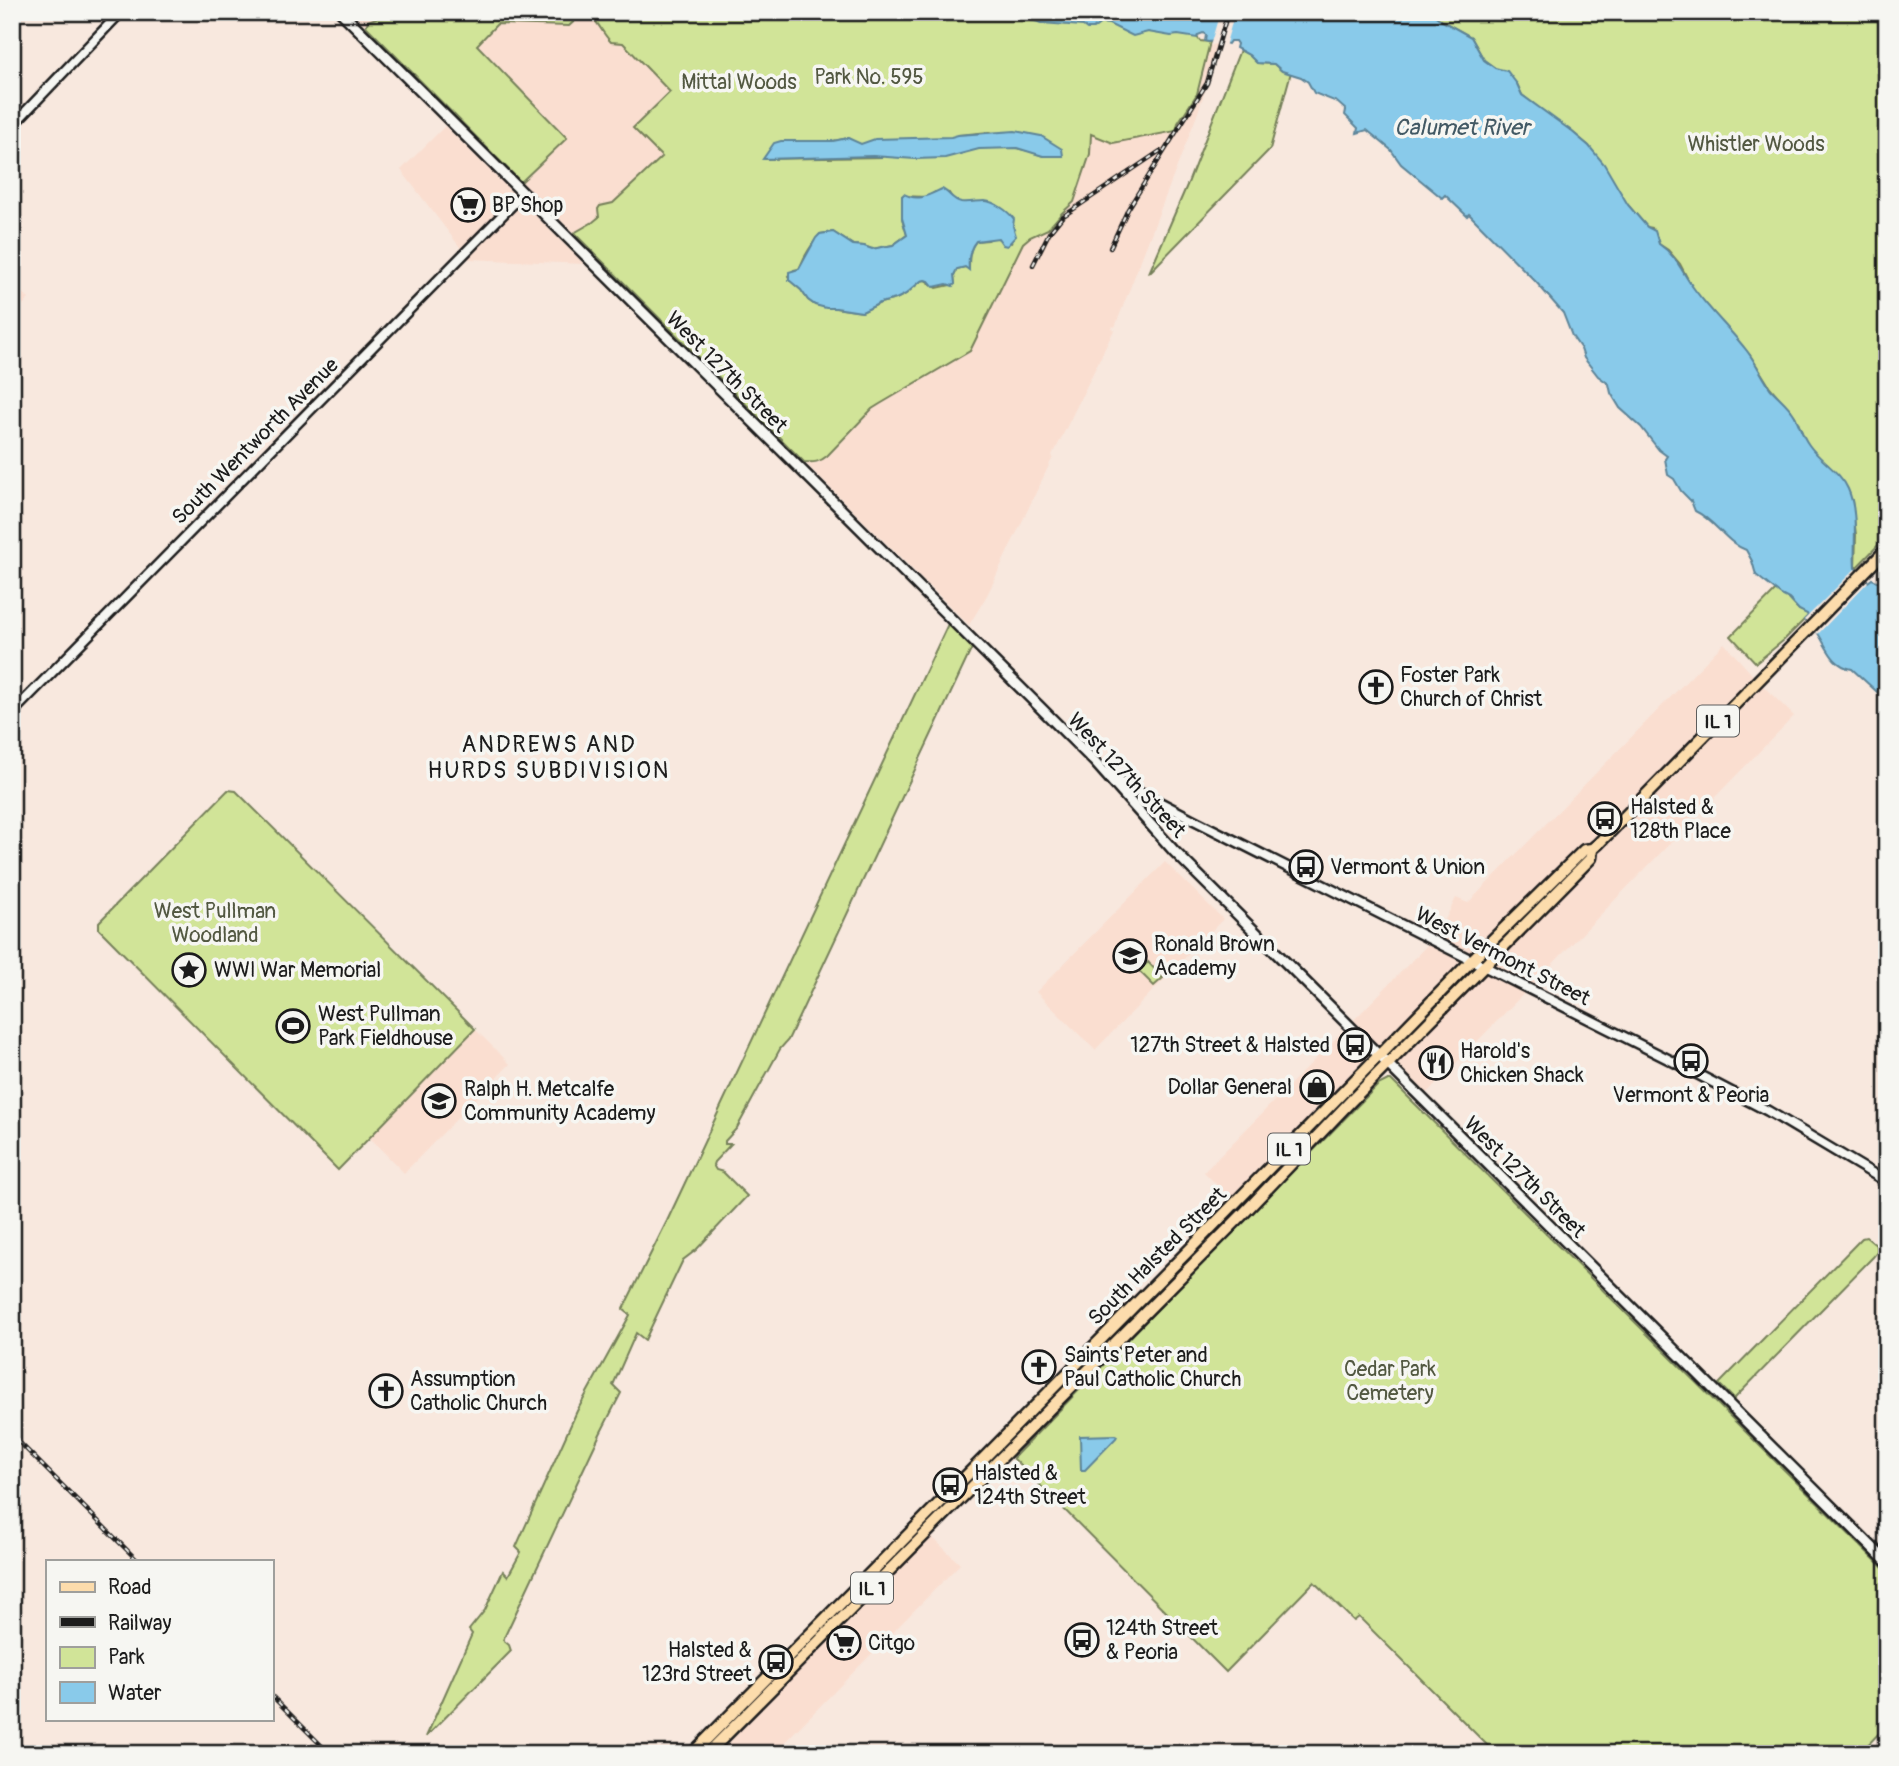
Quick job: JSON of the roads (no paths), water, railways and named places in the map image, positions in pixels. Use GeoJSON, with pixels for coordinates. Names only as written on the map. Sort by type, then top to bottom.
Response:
{"type":"FeatureCollection","features":[{"type":"Feature","properties":{"kind":"main road","name":"West 127th Street"},"geometry":{"type":"LineString","coordinates":[[341,12],[1101,768],[1168,844],[1887,1562]]}},
{"type":"Feature","properties":{"kind":"main road","name":"South Halsted Street"},"geometry":{"type":"LineString","coordinates":[[692,1754],[1383,1060],[1484,966],[1591,858],[1592,849],[1887,550]]}},
{"type":"Feature","properties":{"kind":"main road","name":"South Halsted Street"},"geometry":{"type":"LineString","coordinates":[[707,1754],[1244,1213],[1472,960],[1584,850],[1592,849]]}},
{"type":"Feature","properties":{"kind":"street"},"geometry":{"type":"LineString","coordinates":[[12,126],[121,12]]}},
{"type":"Feature","properties":{"kind":"street","name":"South Wentworth Avenue"},"geometry":{"type":"LineString","coordinates":[[12,713],[523,194]]}},
{"type":"Feature","properties":{"kind":"street","name":"West Vermont Street"},"geometry":{"type":"LineString","coordinates":[[1101,768],[1165,805],[1768,1111],[1887,1182]]}},
{"type":"Feature","properties":{"kind":"water"},"geometry":{"type":"Polygon","coordinates":[[[800,12],[951,12],[917,18],[894,18],[817,17],[800,12]]]}},
{"type":"Feature","properties":{"kind":"water","name":"Calumet River"},"geometry":{"type":"Polygon","coordinates":[[[992,12],[1431,12],[1471,37],[1484,60],[1495,68],[1507,71],[1522,95],[1589,146],[1604,164],[1628,205],[1647,227],[1655,231],[1659,244],[1675,259],[1690,284],[1747,351],[1770,388],[1793,412],[1809,445],[1835,471],[1848,489],[1855,528],[1855,568],[1868,582],[1872,579],[1887,584],[1887,701],[1852,669],[1835,660],[1817,632],[1804,620],[1807,614],[1756,575],[1746,550],[1732,542],[1695,511],[1691,501],[1668,475],[1665,459],[1667,456],[1620,408],[1609,384],[1598,376],[1584,358],[1563,313],[1536,282],[1469,214],[1467,216],[1445,195],[1442,198],[1401,164],[1391,150],[1367,130],[1357,133],[1358,128],[1337,102],[1314,93],[1308,82],[1301,77],[1282,71],[1274,64],[1257,63],[1236,48],[1235,41],[1228,44],[1208,42],[1205,41],[1206,35],[1203,33],[1197,38],[1148,32],[1133,36],[1109,24],[1101,23],[1093,29],[1087,29],[1083,26],[1041,23],[992,12]]]}},
{"type":"Feature","properties":{"kind":"water"},"geometry":{"type":"Polygon","coordinates":[[[1015,131],[1041,136],[1062,149],[1063,156],[1043,156],[1017,148],[979,149],[945,158],[873,156],[763,159],[774,143],[781,141],[833,141],[848,138],[861,144],[875,139],[951,137],[1015,131]]]}},
{"type":"Feature","properties":{"kind":"water"},"geometry":{"type":"Polygon","coordinates":[[[942,189],[961,202],[988,201],[1000,207],[1014,219],[1016,236],[1007,246],[998,238],[976,241],[969,255],[969,270],[965,267],[957,269],[953,286],[947,284],[934,287],[929,281],[921,281],[906,294],[862,312],[815,305],[789,280],[789,272],[799,269],[820,234],[833,232],[853,245],[872,249],[893,245],[907,235],[902,218],[902,196],[923,197],[942,189]]]}},
{"type":"Feature","properties":{"kind":"water"},"geometry":{"type":"Polygon","coordinates":[[[1115,1435],[1116,1438],[1085,1470],[1081,1470],[1080,1436],[1115,1435]]]}},
{"type":"Feature","properties":{"kind":"railway"},"geometry":{"type":"LineString","coordinates":[[1110,248],[1128,209],[1207,83],[1228,12]]}},
{"type":"Feature","properties":{"kind":"railway"},"geometry":{"type":"LineString","coordinates":[[1033,265],[1049,233],[1062,217],[1160,151]]}},
{"type":"Feature","properties":{"kind":"railway"},"geometry":{"type":"LineString","coordinates":[[12,1435],[137,1560]]}},
{"type":"Feature","properties":{"kind":"railway"},"geometry":{"type":"LineString","coordinates":[[273,1697],[330,1754]]}},
{"type":"Feature","properties":{"kind":"place","name":"BP Shop"},"geometry":{"type":"Point","coordinates":[468,205]}},
{"type":"Feature","properties":{"kind":"place","name":"Foster Park Church of Christ"},"geometry":{"type":"Point","coordinates":[1376,687]}},
{"type":"Feature","properties":{"kind":"place","name":"Halsted & 128th Place"},"geometry":{"type":"Point","coordinates":[1605,819]}},
{"type":"Feature","properties":{"kind":"place","name":"Vermont & Union"},"geometry":{"type":"Point","coordinates":[1306,867]}},
{"type":"Feature","properties":{"kind":"place","name":"Ronald Brown Academy"},"geometry":{"type":"Point","coordinates":[1130,956]}},
{"type":"Feature","properties":{"kind":"place","name":"WWI War Memorial"},"geometry":{"type":"Point","coordinates":[189,970]}},
{"type":"Feature","properties":{"kind":"place","name":"West Pullman Park Fieldhouse"},"geometry":{"type":"Point","coordinates":[293,1026]}},
{"type":"Feature","properties":{"kind":"place","name":"127th Street & Halsted"},"geometry":{"type":"Point","coordinates":[1355,1045]}},
{"type":"Feature","properties":{"kind":"place","name":"Vermont & Peoria"},"geometry":{"type":"Point","coordinates":[1691,1061]}},
{"type":"Feature","properties":{"kind":"place","name":"Harold's Chicken Shack"},"geometry":{"type":"Point","coordinates":[1436,1063]}},
{"type":"Feature","properties":{"kind":"place","name":"Dollar General"},"geometry":{"type":"Point","coordinates":[1317,1087]}},
{"type":"Feature","properties":{"kind":"place","name":"Ralph H. Metcalfe Community Academy"},"geometry":{"type":"Point","coordinates":[439,1101]}},
{"type":"Feature","properties":{"kind":"place","name":"Saints Peter and Paul Catholic Church"},"geometry":{"type":"Point","coordinates":[1039,1367]}},
{"type":"Feature","properties":{"kind":"place","name":"Assumption Catholic Church"},"geometry":{"type":"Point","coordinates":[386,1391]}},
{"type":"Feature","properties":{"kind":"place","name":"Halsted & 124th Street"},"geometry":{"type":"Point","coordinates":[950,1485]}},
{"type":"Feature","properties":{"kind":"place","name":"124th Street & Peoria"},"geometry":{"type":"Point","coordinates":[1082,1640]}},
{"type":"Feature","properties":{"kind":"place","name":"Citgo"},"geometry":{"type":"Point","coordinates":[844,1643]}},
{"type":"Feature","properties":{"kind":"place","name":"Halsted & 123rd Street"},"geometry":{"type":"Point","coordinates":[776,1662]}},
{"type":"Feature","properties":{"kind":"district","name":"ANDREWS AND HURDS SUBDIVISION"},"geometry":{"type":"Point","coordinates":[549,757]}},
{"type":"Feature","properties":{"kind":"park label","name":"Park No. 595"},"geometry":{"type":"Point","coordinates":[869,77]}},
{"type":"Feature","properties":{"kind":"park label","name":"Mittal Woods"},"geometry":{"type":"Point","coordinates":[739,82]}},
{"type":"Feature","properties":{"kind":"park label","name":"Whistler Woods"},"geometry":{"type":"Point","coordinates":[1756,144]}},
{"type":"Feature","properties":{"kind":"park label","name":"West Pullman Woodland"},"geometry":{"type":"Point","coordinates":[215,923]}},
{"type":"Feature","properties":{"kind":"park label","name":"Cedar Park Cemetery"},"geometry":{"type":"Point","coordinates":[1390,1381]}}]}
